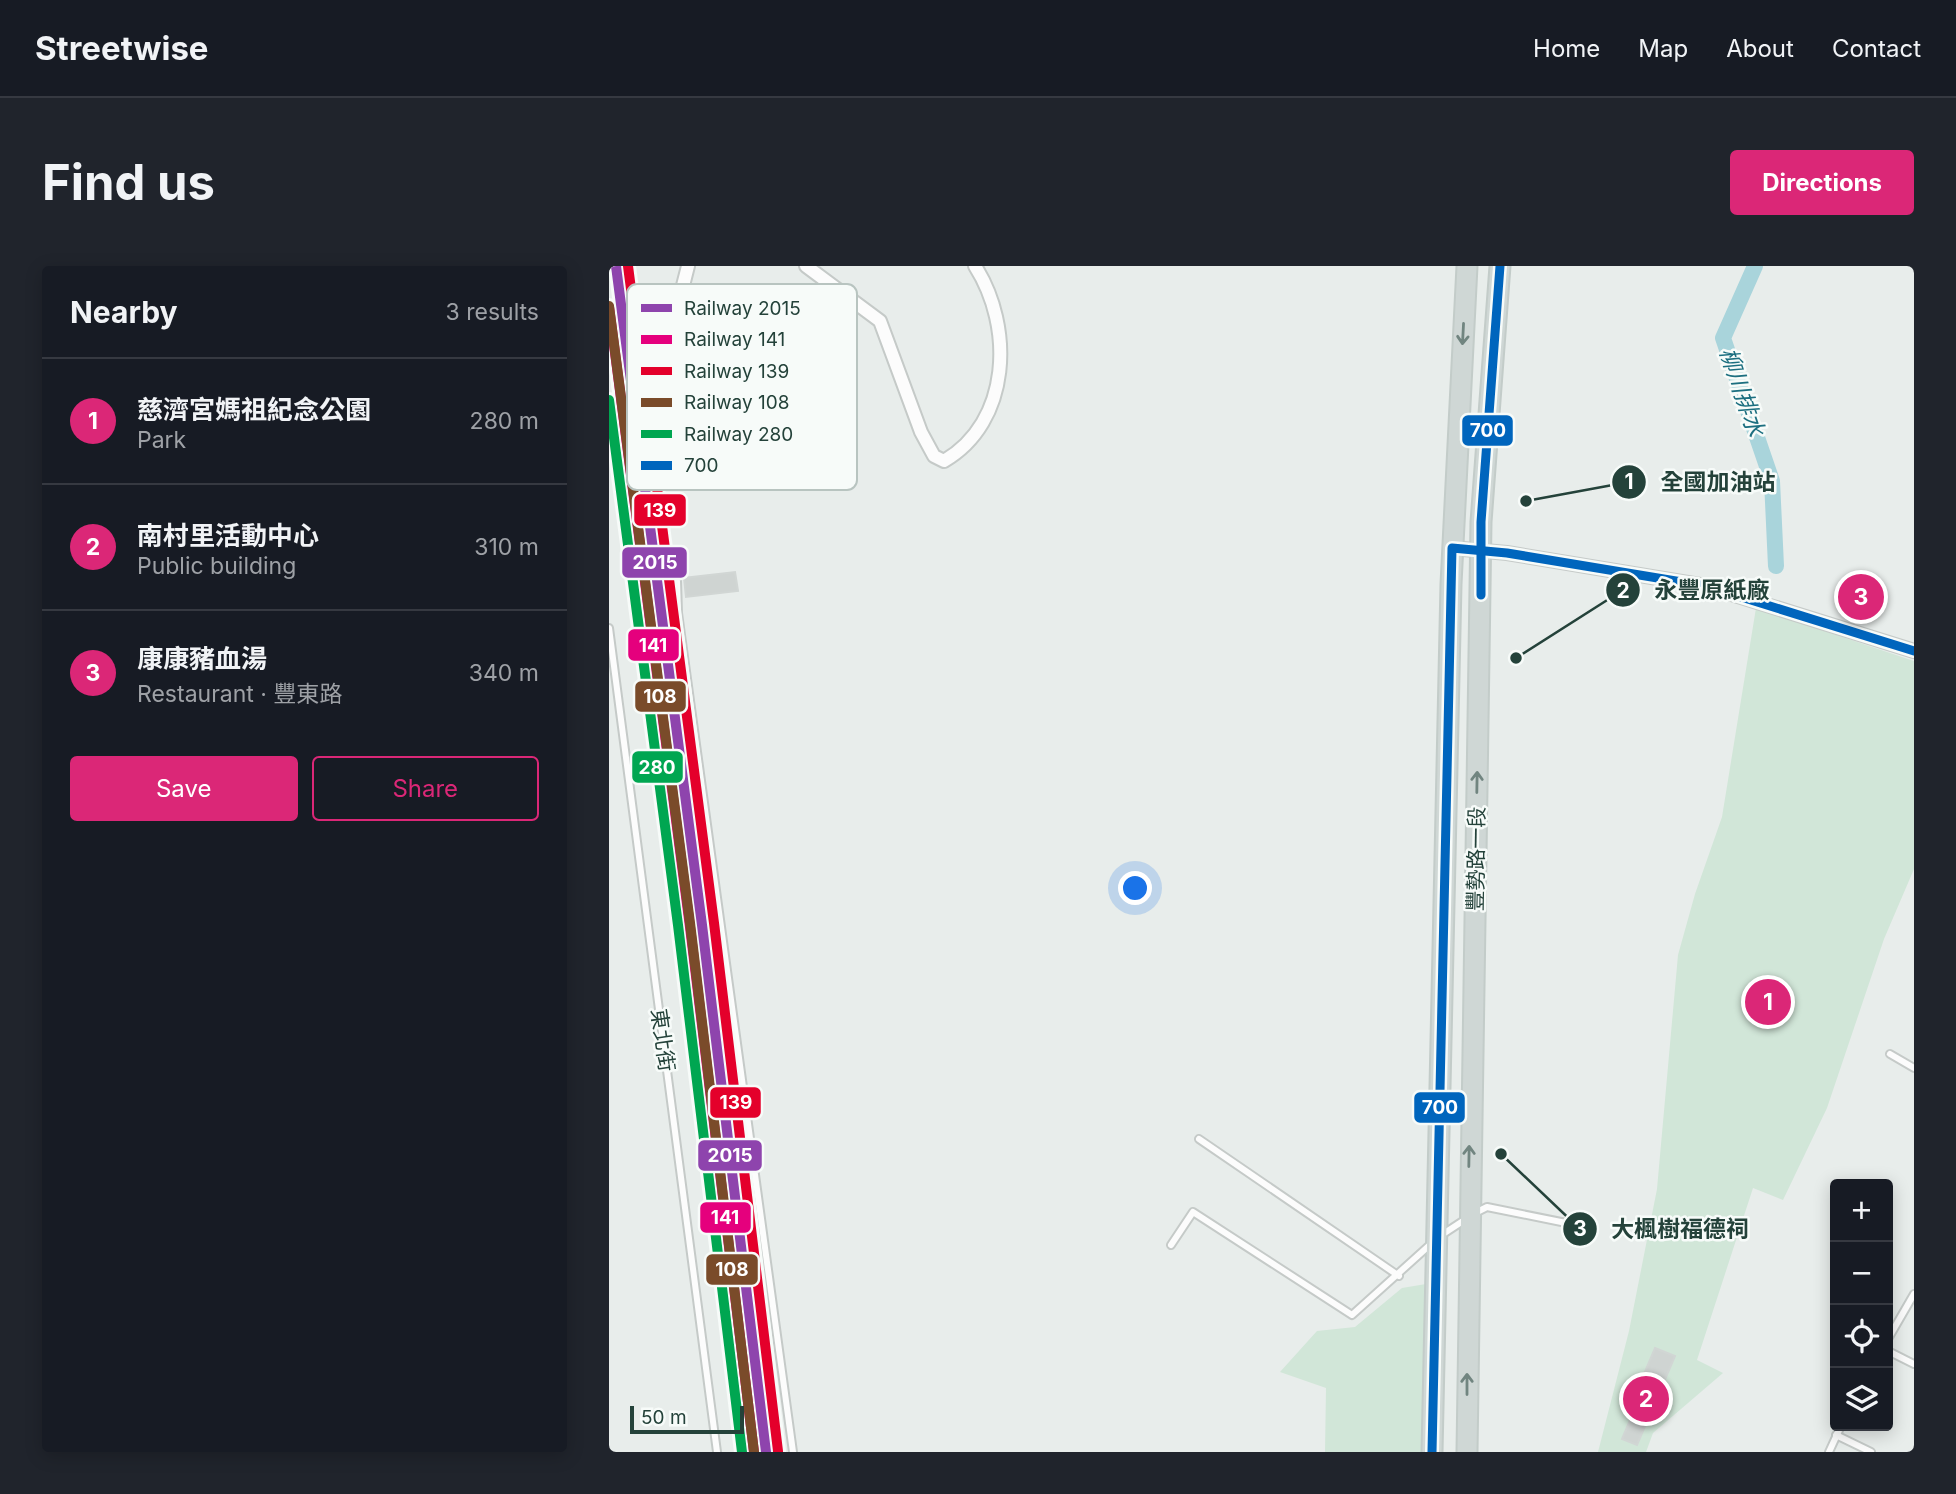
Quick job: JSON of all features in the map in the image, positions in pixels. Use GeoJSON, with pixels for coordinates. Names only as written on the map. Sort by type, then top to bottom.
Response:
{"type":"FeatureCollection","features":[{"type":"Feature","properties":{"kind":"main road","name":"豐勢路一段"},"geometry":{"type":"LineString","coordinates":[[1432,1452],[1453,548],[1467,266]]}},
{"type":"Feature","properties":{"kind":"main road","name":"豐勢路一段"},"geometry":{"type":"LineString","coordinates":[[1467,1452],[1468,1218],[1481,522],[1500,266]]}},
{"type":"Feature","properties":{"kind":"street"},"geometry":{"type":"LineString","coordinates":[[683,284],[688,266]]}},
{"type":"Feature","properties":{"kind":"street"},"geometry":{"type":"LineString","coordinates":[[806,266],[830,284]]}},
{"type":"Feature","properties":{"kind":"street"},"geometry":{"type":"LineString","coordinates":[[857,304],[880,321],[921,432],[934,456],[944,461],[964,449],[989,414],[998,390],[999,328],[993,300],[975,266]]}},
{"type":"Feature","properties":{"kind":"street"},"geometry":{"type":"LineString","coordinates":[[1453,548],[1482,550],[1706,586],[1914,651]]}},
{"type":"Feature","properties":{"kind":"lane"},"geometry":{"type":"LineString","coordinates":[[677,580],[678,613],[793,1452]]}},
{"type":"Feature","properties":{"kind":"lane","name":"東北街"},"geometry":{"type":"LineString","coordinates":[[609,628],[717,1452]]}},
{"type":"Feature","properties":{"kind":"lane"},"geometry":{"type":"LineString","coordinates":[[1890,1054],[1914,1068]]}},
{"type":"Feature","properties":{"kind":"lane"},"geometry":{"type":"LineString","coordinates":[[1199,1139],[1399,1276]]}},
{"type":"Feature","properties":{"kind":"lane"},"geometry":{"type":"LineString","coordinates":[[1171,1245],[1193,1212],[1352,1315],[1399,1276],[1437,1238],[1486,1207],[1585,1227]]}},
{"type":"Feature","properties":{"kind":"lane"},"geometry":{"type":"LineString","coordinates":[[1893,1330],[1914,1294]]}},
{"type":"Feature","properties":{"kind":"lane"},"geometry":{"type":"LineString","coordinates":[[1893,1354],[1914,1364]]}},
{"type":"Feature","properties":{"kind":"lane"},"geometry":{"type":"LineString","coordinates":[[1829,1452],[1838,1431]]}},
{"type":"Feature","properties":{"kind":"lane"},"geometry":{"type":"LineString","coordinates":[[1836,1435],[1871,1452]]}},
{"type":"Feature","properties":{"kind":"green space"},"geometry":{"type":"Polygon","coordinates":[[[1756,608],[1914,661],[1914,869],[1884,939],[1827,1108],[1783,1200],[1753,1188],[1697,1360],[1723,1373],[1653,1433],[1646,1452],[1598,1452],[1629,1331],[1657,1189],[1678,955],[1695,894],[1722,817],[1756,608]]]}},
{"type":"Feature","properties":{"kind":"green space"},"geometry":{"type":"Polygon","coordinates":[[[1426,1284],[1427,1378],[1421,1452],[1325,1452],[1326,1388],[1280,1372],[1317,1331],[1355,1327],[1402,1288],[1426,1284]]]}},
{"type":"Feature","properties":{"kind":"building"},"geometry":{"type":"Polygon","coordinates":[[[735,572],[738,591],[686,597],[684,578],[735,572]]]}},
{"type":"Feature","properties":{"kind":"building"},"geometry":{"type":"Polygon","coordinates":[[[1655,1348],[1675,1356],[1637,1445],[1622,1439],[1636,1406],[1636,1393],[1655,1348]]]}},
{"type":"Feature","properties":{"kind":"waterway","name":"柳川排水"},"geometry":{"type":"LineString","coordinates":[[1755,266],[1723,338],[1772,481],[1776,566]]}},
{"type":"Feature","properties":{"kind":"rail line","name":"2015"},"geometry":{"type":"LineString","coordinates":[[616,266],[627,350]]}},
{"type":"Feature","properties":{"kind":"rail line","name":"139"},"geometry":{"type":"LineString","coordinates":[[628,266],[630,284]]}},
{"type":"Feature","properties":{"kind":"rail line","name":"108"},"geometry":{"type":"LineString","coordinates":[[609,306],[627,443]]}},
{"type":"Feature","properties":{"kind":"rail line","name":"141"},"geometry":{"type":"LineString","coordinates":[[609,307],[627,445]]}},
{"type":"Feature","properties":{"kind":"rail line","name":"280"},"geometry":{"type":"LineString","coordinates":[[609,400],[678,925],[742,1452]]}},
{"type":"Feature","properties":{"kind":"rail line","name":"141"},"geometry":{"type":"LineString","coordinates":[[633,490],[754,1452]]}},
{"type":"Feature","properties":{"kind":"rail line","name":"108"},"geometry":{"type":"LineString","coordinates":[[633,490],[690,923],[754,1452]]}},
{"type":"Feature","properties":{"kind":"rail line","name":"2015"},"geometry":{"type":"LineString","coordinates":[[645,490],[702,925],[766,1452]]}},
{"type":"Feature","properties":{"kind":"rail line","name":"139"},"geometry":{"type":"LineString","coordinates":[[657,490],[714,923],[778,1451]]}},
{"type":"Feature","properties":{"kind":"transit line","name":"700"},"geometry":{"type":"LineString","coordinates":[[1481,595],[1481,522],[1500,266]]}},
{"type":"Feature","properties":{"kind":"transit line","name":"700"},"geometry":{"type":"LineString","coordinates":[[1432,1452],[1452,548],[1507,553],[1706,586],[1914,651]]}},
{"type":"Feature","properties":{"kind":"place","name":"全國加油站"},"geometry":{"type":"Point","coordinates":[1526,501]}},
{"type":"Feature","properties":{"kind":"place","name":"康康豬血湯"},"geometry":{"type":"Point","coordinates":[1861,597]}},
{"type":"Feature","properties":{"kind":"place","name":"永豐原紙廠"},"geometry":{"type":"Point","coordinates":[1516,658]}},
{"type":"Feature","properties":{"kind":"place","name":"慈濟宮媽祖紀念公園"},"geometry":{"type":"Point","coordinates":[1768,1002]}},
{"type":"Feature","properties":{"kind":"place","name":"大楓樹福德祠"},"geometry":{"type":"Point","coordinates":[1501,1154]}},
{"type":"Feature","properties":{"kind":"place","name":"南村里活動中心"},"geometry":{"type":"Point","coordinates":[1646,1399]}}]}
